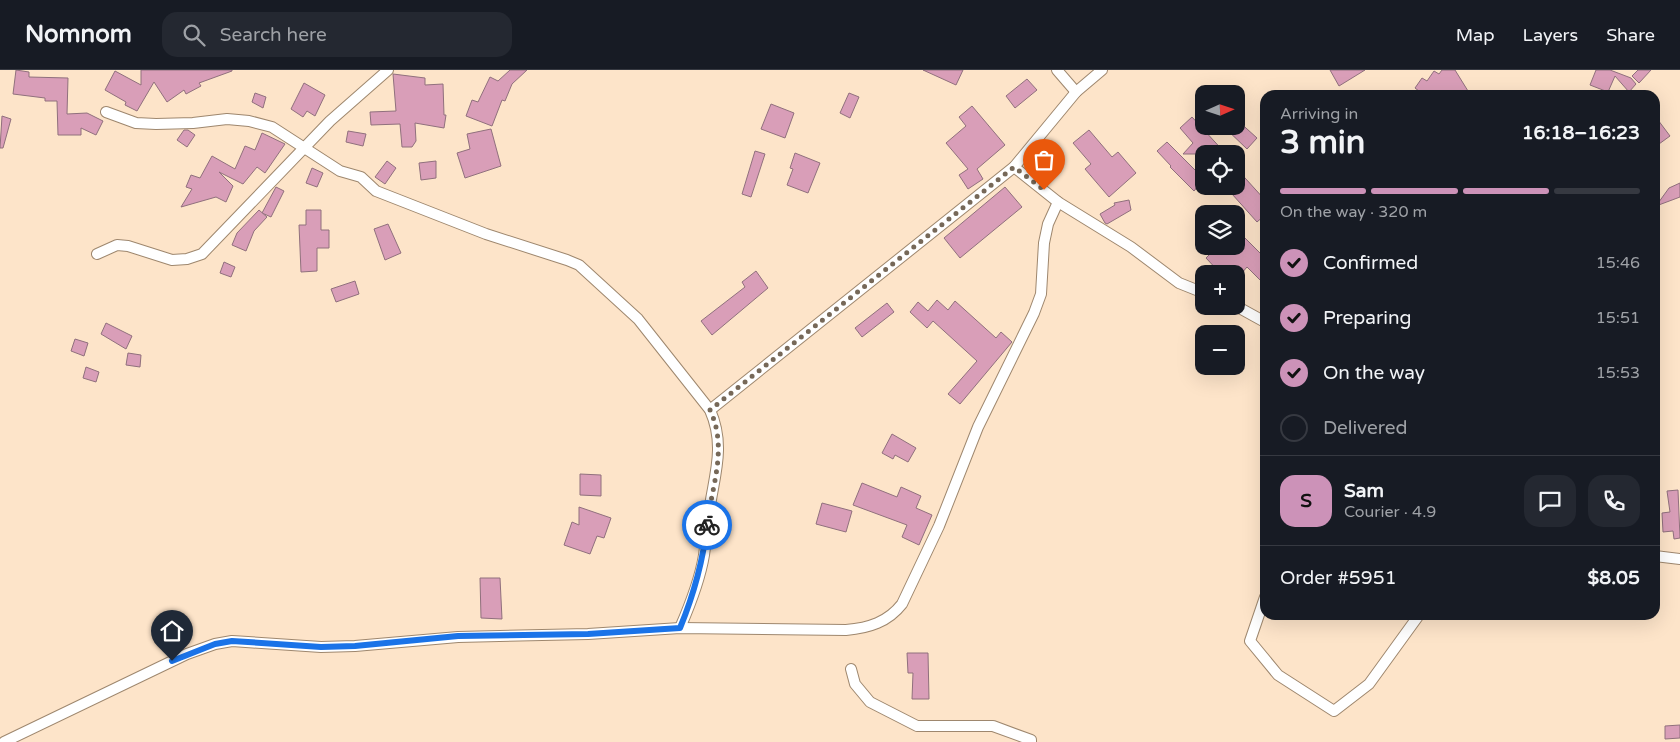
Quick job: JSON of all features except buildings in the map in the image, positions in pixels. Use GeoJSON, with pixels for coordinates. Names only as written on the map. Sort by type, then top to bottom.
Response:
{"type":"FeatureCollection","features":[{"type":"Feature","properties":{"kind":"street"},"geometry":{"type":"LineString","coordinates":[[1057,70],[1076,92]]}},
{"type":"Feature","properties":{"kind":"street"},"geometry":{"type":"LineString","coordinates":[[710,410],[1014,167],[1076,92],[1102,70]]}},
{"type":"Feature","properties":{"kind":"street"},"geometry":{"type":"LineString","coordinates":[[97,254],[116,245],[128,246],[172,260],[195,257],[202,254],[330,121],[385,71]]}},
{"type":"Feature","properties":{"kind":"street"},"geometry":{"type":"LineString","coordinates":[[106,112],[136,122],[156,124],[227,119],[249,121],[272,127],[340,171],[361,177],[376,191],[486,234],[579,265],[638,319],[710,410],[717,424],[719,444],[717,466],[704,556],[694,594],[680,628]]}},
{"type":"Feature","properties":{"kind":"street"},"geometry":{"type":"LineString","coordinates":[[1014,167],[1058,202],[1124,243],[1179,284],[1195,290]]}},
{"type":"Feature","properties":{"kind":"street"},"geometry":{"type":"LineString","coordinates":[[4,742],[156,668],[215,644],[232,641],[321,647],[355,646],[458,636],[588,634],[680,628],[846,630],[862,628],[883,621],[894,614],[902,604],[939,526],[978,427],[1034,313],[1041,294],[1044,243],[1048,224],[1058,202]]}},
{"type":"Feature","properties":{"kind":"street"},"geometry":{"type":"LineString","coordinates":[[1245,311],[1260,319]]}},
{"type":"Feature","properties":{"kind":"street"},"geometry":{"type":"LineString","coordinates":[[1660,557],[1680,559]]}},
{"type":"Feature","properties":{"kind":"street"},"geometry":{"type":"LineString","coordinates":[[1260,612],[1250,641],[1278,675],[1334,711],[1369,684],[1415,620]]}},
{"type":"Feature","properties":{"kind":"street"},"geometry":{"type":"LineString","coordinates":[[851,669],[855,684],[870,702],[917,726],[993,726],[1031,740],[1031,742]]}},
{"type":"Feature","properties":{"kind":"way so far"},"geometry":{"type":"LineString","coordinates":[[707,525],[719,444],[717,424],[710,410],[1014,167],[1044,190]]}},
{"type":"Feature","properties":{"kind":"route"},"geometry":{"type":"LineString","coordinates":[[172,661],[215,644],[232,641],[321,647],[355,646],[458,636],[588,634],[680,628],[694,594],[704,556],[707,525]]}}]}
